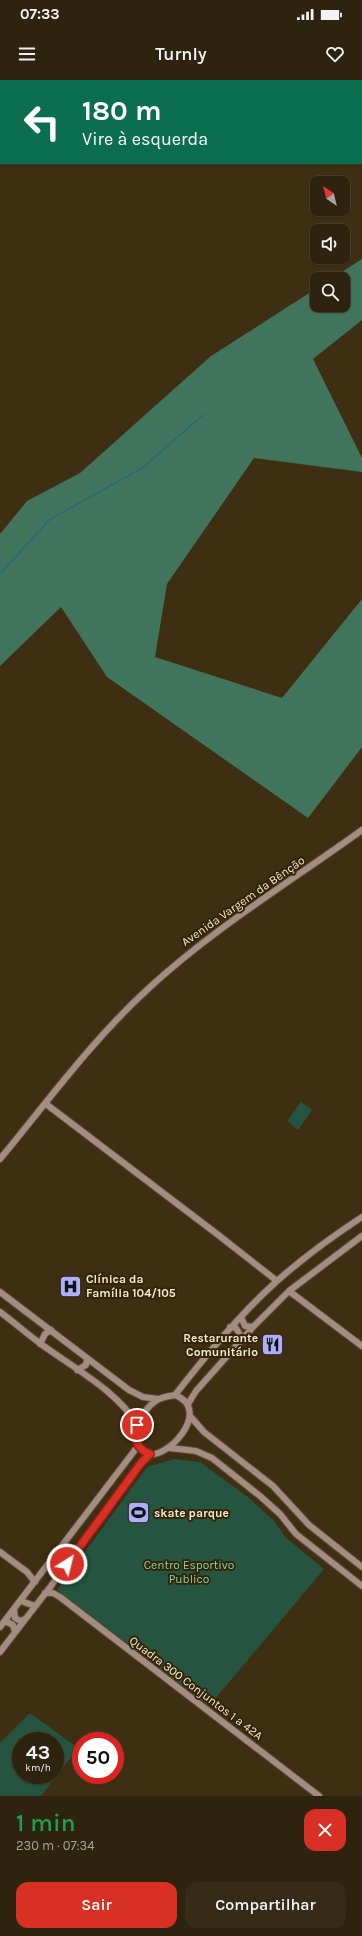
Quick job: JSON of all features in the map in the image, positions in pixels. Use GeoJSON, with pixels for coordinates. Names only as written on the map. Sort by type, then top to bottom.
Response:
{"type":"FeatureCollection","features":[{"type":"Feature","properties":{"kind":"main road","name":"Avenida Vargem da Bênção"},"geometry":{"type":"LineString","coordinates":[[0,1159],[85,1055],[148,989],[184,957],[218,930],[362,830]]}},
{"type":"Feature","properties":{"kind":"main road"},"geometry":{"type":"LineString","coordinates":[[46,1104],[277,1281]]}},
{"type":"Feature","properties":{"kind":"main road"},"geometry":{"type":"LineString","coordinates":[[175,1395],[230,1327],[277,1281],[362,1217]]}},
{"type":"Feature","properties":{"kind":"main road"},"geometry":{"type":"LineString","coordinates":[[188,1404],[196,1390],[238,1341],[289,1291],[362,1236]]}},
{"type":"Feature","properties":{"kind":"main road"},"geometry":{"type":"LineString","coordinates":[[289,1291],[362,1346]]}},
{"type":"Feature","properties":{"kind":"main road"},"geometry":{"type":"LineString","coordinates":[[0,1292],[129,1390],[143,1397],[158,1399],[175,1395],[184,1398],[188,1404],[190,1416],[184,1432],[170,1448]]}},
{"type":"Feature","properties":{"kind":"main road"},"geometry":{"type":"LineString","coordinates":[[0,1312],[40,1344],[123,1404],[137,1425]]}},
{"type":"Feature","properties":{"kind":"main road"},"geometry":{"type":"LineString","coordinates":[[241,1317],[245,1326],[253,1327]]}},
{"type":"Feature","properties":{"kind":"main road"},"geometry":{"type":"LineString","coordinates":[[230,1327],[235,1328],[238,1331],[238,1341]]}},
{"type":"Feature","properties":{"kind":"main road"},"geometry":{"type":"LineString","coordinates":[[40,1344],[45,1334],[51,1330]]}},
{"type":"Feature","properties":{"kind":"main road"},"geometry":{"type":"LineString","coordinates":[[77,1370],[86,1365],[87,1359]]}},
{"type":"Feature","properties":{"kind":"main road"},"geometry":{"type":"LineString","coordinates":[[150,1454],[138,1446],[135,1439],[137,1425],[145,1411],[158,1399]]}},
{"type":"Feature","properties":{"kind":"main road"},"geometry":{"type":"LineString","coordinates":[[190,1416],[204,1432],[273,1486],[309,1525],[362,1567]]}},
{"type":"Feature","properties":{"kind":"main road"},"geometry":{"type":"LineString","coordinates":[[2,1624],[138,1446]]}},
{"type":"Feature","properties":{"kind":"main road"},"geometry":{"type":"LineString","coordinates":[[0,1652],[52,1586],[141,1463],[150,1454],[170,1448],[196,1451],[212,1458],[280,1514],[296,1534],[362,1586]]}},
{"type":"Feature","properties":{"kind":"main road"},"geometry":{"type":"LineString","coordinates":[[0,1552],[36,1580]]}},
{"type":"Feature","properties":{"kind":"main road","name":"Quadra 300 Conjuntos 1 a 42A"},"geometry":{"type":"LineString","coordinates":[[52,1586],[60,1597]]}},
{"type":"Feature","properties":{"kind":"main road","name":"Quadra 300 Conjuntos 1 a 42A"},"geometry":{"type":"LineString","coordinates":[[46,1593],[53,1593],[60,1597],[319,1796]]}},
{"type":"Feature","properties":{"kind":"main road"},"geometry":{"type":"LineString","coordinates":[[21,1601],[35,1606]]}},
{"type":"Feature","properties":{"kind":"main road"},"geometry":{"type":"LineString","coordinates":[[14,1609],[15,1618],[20,1621],[25,1619]]}},
{"type":"Feature","properties":{"kind":"main road"},"geometry":{"type":"LineString","coordinates":[[2,1624],[7,1622],[13,1625],[15,1632]]}},
{"type":"Feature","properties":{"kind":"green space"},"geometry":{"type":"Polygon","coordinates":[[[362,259],[362,320],[313,359],[362,458],[362,472],[254,458],[167,584],[155,657],[282,698],[362,599],[362,747],[308,818],[107,677],[61,607],[0,666],[0,534],[27,501],[80,473],[211,356],[310,292],[310,312],[350,312],[350,272],[342,272],[362,259]]]}},
{"type":"Feature","properties":{"kind":"green space"},"geometry":{"type":"Polygon","coordinates":[[[301,1102],[312,1110],[298,1130],[287,1121],[301,1102]]]}},
{"type":"Feature","properties":{"kind":"green space","name":"Centro Esportivo Publico"},"geometry":{"type":"Polygon","coordinates":[[[174,1459],[200,1462],[249,1498],[275,1522],[286,1538],[324,1569],[209,1706],[57,1590],[147,1467],[174,1459]]]}},
{"type":"Feature","properties":{"kind":"green space"},"geometry":{"type":"Polygon","coordinates":[[[30,1713],[56,1732],[12,1732],[12,1784],[50,1784],[41,1796],[0,1796],[0,1743],[30,1713]]]}},
{"type":"Feature","properties":{"kind":"green space"},"geometry":{"type":"Polygon","coordinates":[[[64,1738],[72,1744],[72,1756],[64,1766],[64,1738]]]}},
{"type":"Feature","properties":{"kind":"waterway"},"geometry":{"type":"LineString","coordinates":[[0,574],[49,520],[142,468],[203,415]]}},
{"type":"Feature","properties":{"kind":"place","name":"Clínica da Família 104/105"},"geometry":{"type":"Point","coordinates":[71,1286]}},
{"type":"Feature","properties":{"kind":"place","name":"Restarurante Comunitário"},"geometry":{"type":"Point","coordinates":[273,1345]}},
{"type":"Feature","properties":{"kind":"place","name":"skate parque"},"geometry":{"type":"Point","coordinates":[139,1513]}},
{"type":"Feature","properties":{"kind":"route"},"geometry":{"type":"LineString","coordinates":[[67,1564],[141,1463],[150,1454],[146,1453],[138,1446],[135,1439],[137,1425]]}}]}
